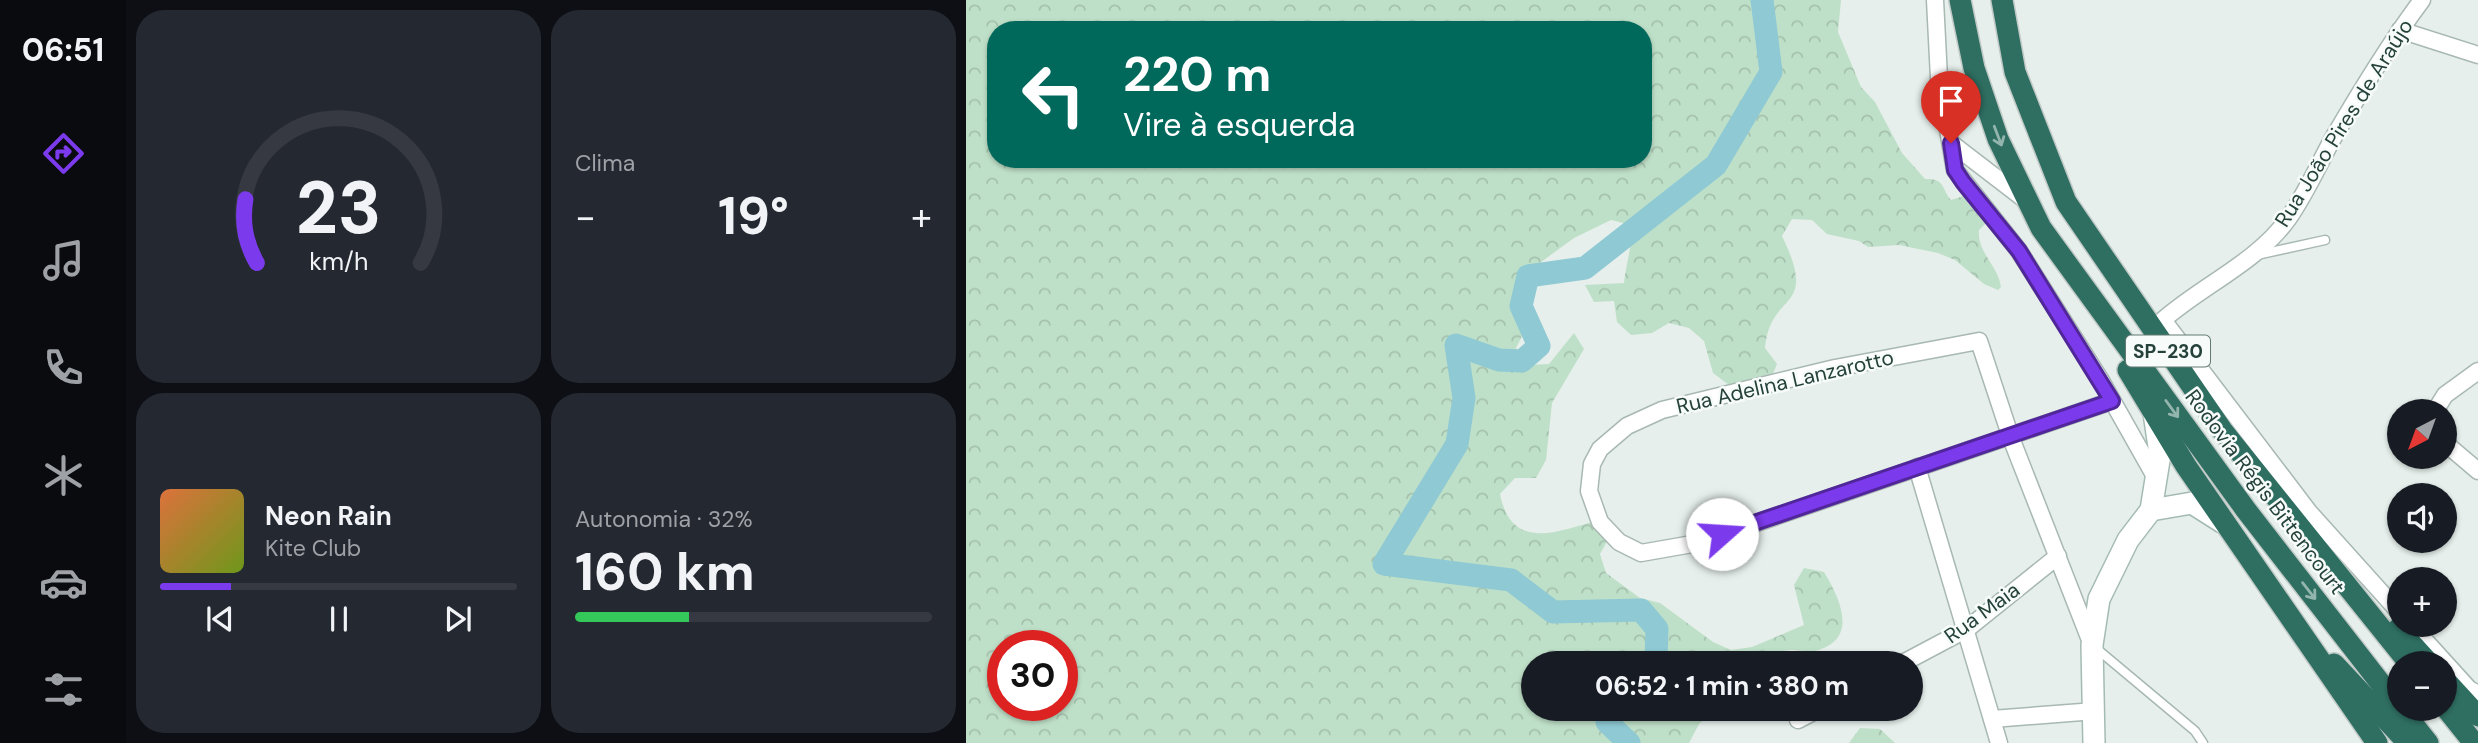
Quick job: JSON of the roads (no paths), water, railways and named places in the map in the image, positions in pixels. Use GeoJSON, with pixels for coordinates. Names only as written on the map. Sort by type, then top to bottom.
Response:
{"type":"FeatureCollection","features":[{"type":"Feature","properties":{"kind":"highway","name":"Rodovia Régis Bittencourt"},"geometry":{"type":"LineString","coordinates":[[1960,0],[1974,68],[1998,139],[2024,199],[2063,260],[2245,510],[2387,691]]}},
{"type":"Feature","properties":{"kind":"highway","name":"Rodovia Régis Bittencourt"},"geometry":{"type":"LineString","coordinates":[[2003,2],[2015,72],[2066,202],[2222,430],[2399,651]]}},
{"type":"Feature","properties":{"kind":"highway"},"geometry":{"type":"LineString","coordinates":[[2003,2],[2025,56],[2053,143],[2079,195],[2163,320]]}},
{"type":"Feature","properties":{"kind":"highway"},"geometry":{"type":"LineString","coordinates":[[2063,260],[2080,294],[2231,533],[2376,743]]}},
{"type":"Feature","properties":{"kind":"highway"},"geometry":{"type":"LineString","coordinates":[[2286,512],[2312,531],[2419,651]]}},
{"type":"Feature","properties":{"kind":"highway"},"geometry":{"type":"LineString","coordinates":[[2282,609],[2408,743]]}},
{"type":"Feature","properties":{"kind":"highway"},"geometry":{"type":"LineString","coordinates":[[2457,693],[2478,716]]}},
{"type":"Feature","properties":{"kind":"highway","name":"Rodovia Régis Bittencourt"},"geometry":{"type":"LineString","coordinates":[[2410,721],[2428,743]]}},
{"type":"Feature","properties":{"kind":"highway"},"geometry":{"type":"LineString","coordinates":[[2456,721],[2474,743]]}},
{"type":"Feature","properties":{"kind":"street"},"geometry":{"type":"LineString","coordinates":[[1935,0],[1939,78],[1955,170],[2019,251],[2112,401],[2157,480]]}},
{"type":"Feature","properties":{"kind":"street","name":"Rua João Pires de Araújo"},"geometry":{"type":"LineString","coordinates":[[2163,320],[2194,294],[2254,256],[2288,219],[2400,30],[2422,0]]}},
{"type":"Feature","properties":{"kind":"street"},"geometry":{"type":"LineString","coordinates":[[2400,30],[2478,55]]}},
{"type":"Feature","properties":{"kind":"street"},"geometry":{"type":"LineString","coordinates":[[1951,143],[2024,199]]}},
{"type":"Feature","properties":{"kind":"street"},"geometry":{"type":"LineString","coordinates":[[2163,320],[2309,512],[2387,599]]}},
{"type":"Feature","properties":{"kind":"street","name":"Rua Adelina Lanzarotto"},"geometry":{"type":"LineString","coordinates":[[1917,467],[1698,543],[1641,552],[1619,542],[1600,522],[1592,506],[1590,475],[1600,449],[1627,426],[1662,410],[1835,368],[1980,341],[2011,438]]}},
{"type":"Feature","properties":{"kind":"street"},"geometry":{"type":"LineString","coordinates":[[2442,399],[2478,371]]}},
{"type":"Feature","properties":{"kind":"street"},"geometry":{"type":"LineString","coordinates":[[1999,743],[1917,467],[2011,438],[2112,401]]}},
{"type":"Feature","properties":{"kind":"street"},"geometry":{"type":"LineString","coordinates":[[2094,743],[2092,645],[2099,599],[2128,540],[2151,510],[2160,454],[2154,414]]}},
{"type":"Feature","properties":{"kind":"street"},"geometry":{"type":"LineString","coordinates":[[2011,438],[2092,645]]}},
{"type":"Feature","properties":{"kind":"street"},"geometry":{"type":"LineString","coordinates":[[2457,453],[2478,471]]}},
{"type":"Feature","properties":{"kind":"street"},"geometry":{"type":"LineString","coordinates":[[2151,510],[2192,503],[2216,516],[2231,533]]}},
{"type":"Feature","properties":{"kind":"street","name":"Rua Maia"},"geometry":{"type":"LineString","coordinates":[[1923,652],[1967,629],[2058,556]]}},
{"type":"Feature","properties":{"kind":"street"},"geometry":{"type":"LineString","coordinates":[[2423,637],[2475,688]]}},
{"type":"Feature","properties":{"kind":"street"},"geometry":{"type":"LineString","coordinates":[[1992,719],[2095,710]]}},
{"type":"Feature","properties":{"kind":"lane"},"geometry":{"type":"LineString","coordinates":[[2254,256],[2325,240]]}},
{"type":"Feature","properties":{"kind":"lane"},"geometry":{"type":"LineString","coordinates":[[2092,645],[2195,731],[2203,743]]}},
{"type":"Feature","properties":{"kind":"waterway"},"geometry":{"type":"LineString","coordinates":[[1656,651],[1657,629],[1641,610],[1553,612],[1511,580],[1384,564],[1457,444],[1464,398],[1456,345],[1499,360],[1522,361],[1539,346],[1521,306],[1528,276],[1585,268],[1716,165],[1771,72],[1762,0]]}},
{"type":"Feature","properties":{"kind":"waterway"},"geometry":{"type":"LineString","coordinates":[[1608,721],[1629,743]]}}]}
